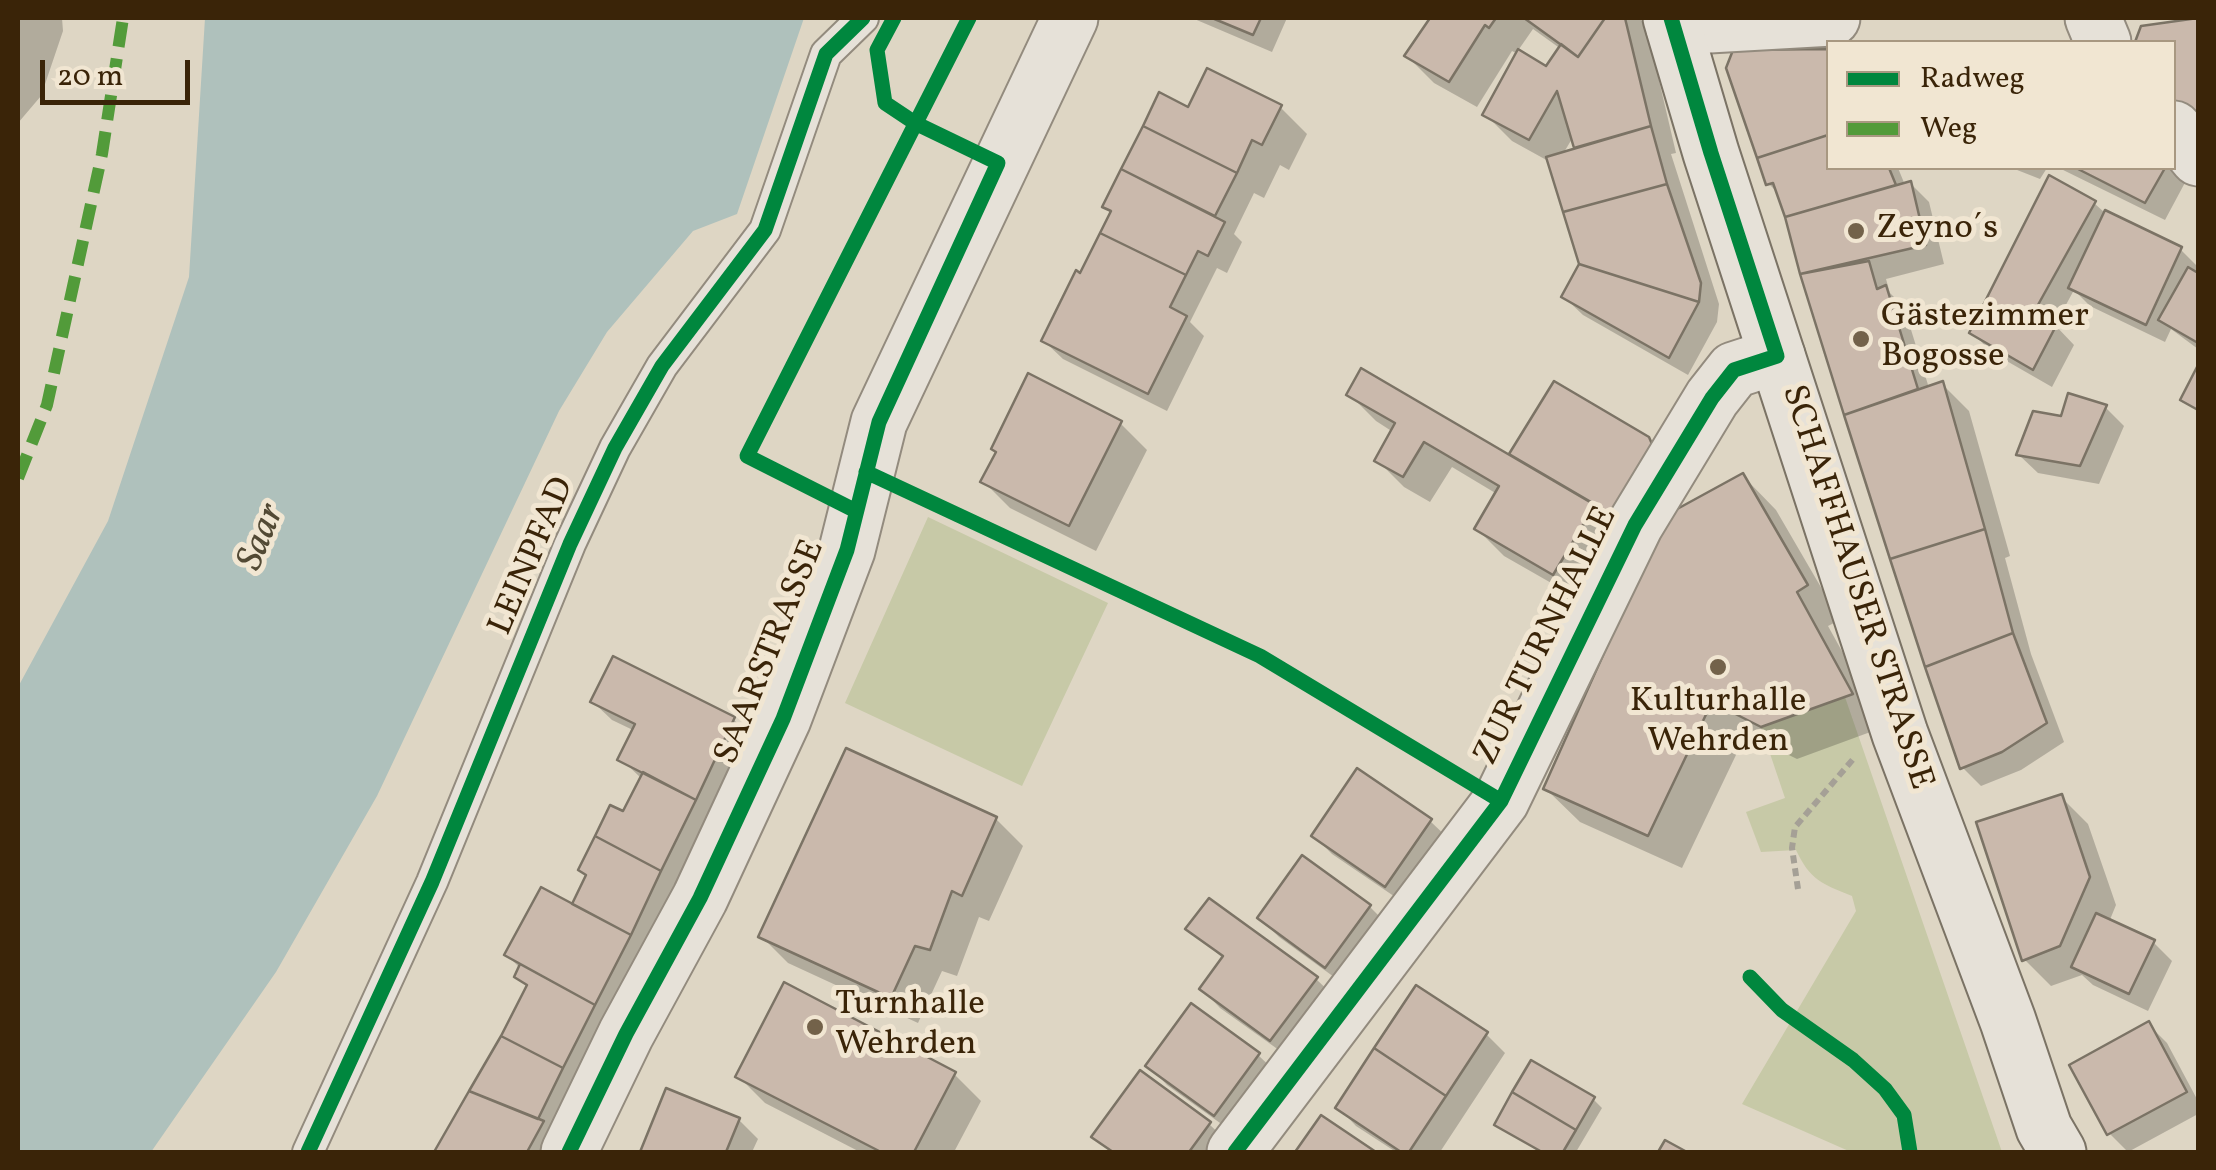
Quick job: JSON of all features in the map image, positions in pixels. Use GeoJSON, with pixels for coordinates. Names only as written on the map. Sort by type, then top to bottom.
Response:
{"type":"FeatureCollection","features":[{"type":"Feature","properties":{"kind":"street","name":"SAARSTRASSE"},"geometry":{"type":"LineString","coordinates":[[568,1152],[700,898],[783,718],[847,550],[878,422],[1070,18]]}},
{"type":"Feature","properties":{"kind":"street"},"geometry":{"type":"LineString","coordinates":[[1672,22],[1832,18]]}},
{"type":"Feature","properties":{"kind":"street","name":"SCHAFFHAUSER STRASSE"},"geometry":{"type":"LineString","coordinates":[[1672,22],[1900,734],[2008,1020],[2044,1128],[2058,1152]]}},
{"type":"Feature","properties":{"kind":"street"},"geometry":{"type":"LineString","coordinates":[[2176,131],[2198,158]]}},
{"type":"Feature","properties":{"kind":"street","name":"ZUR TURNHALLE"},"geometry":{"type":"LineString","coordinates":[[1235,1152],[1501,801],[1635,525],[1712,398],[1734,370],[1777,356]]}},
{"type":"Feature","properties":{"kind":"lane","name":"LEINPFAD"},"geometry":{"type":"LineString","coordinates":[[308,1152],[432,882],[570,544],[615,448],[662,366],[764,230],[826,54],[863,18]]}},
{"type":"Feature","properties":{"kind":"path"},"geometry":{"type":"LineString","coordinates":[[1798,889],[1792,848],[1795,827],[1819,797]]}},
{"type":"Feature","properties":{"kind":"green space"},"geometry":{"type":"Polygon","coordinates":[[[928,517],[1108,603],[1022,786],[845,703],[928,517]]]}},
{"type":"Feature","properties":{"kind":"green space"},"geometry":{"type":"Polygon","coordinates":[[[1845,697],[2002,1152],[1851,1152],[1742,1104],[1856,911],[1852,896],[1818,880],[1796,850],[1761,852],[1746,812],[1785,798],[1761,727],[1845,697]]]}},
{"type":"Feature","properties":{"kind":"water","name":"Saar"},"geometry":{"type":"Polygon","coordinates":[[[205,18],[804,18],[737,214],[693,231],[607,332],[559,411],[377,796],[276,972],[151,1152],[18,1152],[18,687],[108,521],[189,277],[205,18]]]}},
{"type":"Feature","properties":{"kind":"building"},"geometry":{"type":"Polygon","coordinates":[[[1212,18],[1261,18],[1253,35],[1212,18]]]}},
{"type":"Feature","properties":{"kind":"building"},"geometry":{"type":"Polygon","coordinates":[[[1430,18],[1496,18],[1489,28],[1485,25],[1449,82],[1404,56],[1430,18]]]}},
{"type":"Feature","properties":{"kind":"building"},"geometry":{"type":"Polygon","coordinates":[[[1524,18],[1605,18],[1578,57],[1524,18]]]}},
{"type":"Feature","properties":{"kind":"building"},"geometry":{"type":"Polygon","coordinates":[[[1605,18],[1625,18],[1651,126],[1574,148],[1557,91],[1529,140],[1482,115],[1518,49],[1546,66],[1561,44],[1578,57],[1605,18]]]}},
{"type":"Feature","properties":{"kind":"building"},"geometry":{"type":"Polygon","coordinates":[[[2198,18],[2198,114],[2187,116],[2176,102],[2176,40],[2136,40],[2141,26],[2198,18]]]}},
{"type":"Feature","properties":{"kind":"building"},"geometry":{"type":"Polygon","coordinates":[[[1826,49],[1826,136],[1757,158],[1726,68],[1733,50],[1826,49]]]}},
{"type":"Feature","properties":{"kind":"building"},"geometry":{"type":"Polygon","coordinates":[[[1207,68],[1282,105],[1262,145],[1252,140],[1237,173],[1143,126],[1159,92],[1188,107],[1207,68]]]}},
{"type":"Feature","properties":{"kind":"building"},"geometry":{"type":"Polygon","coordinates":[[[1143,126],[1237,173],[1215,216],[1121,169],[1143,126]]]}},
{"type":"Feature","properties":{"kind":"building"},"geometry":{"type":"Polygon","coordinates":[[[1651,126],[1667,184],[1563,212],[1546,157],[1651,126]]]}},
{"type":"Feature","properties":{"kind":"building"},"geometry":{"type":"Polygon","coordinates":[[[1826,136],[1826,170],[1890,170],[1896,185],[1785,217],[1773,183],[1766,185],[1757,158],[1826,136]]]}},
{"type":"Feature","properties":{"kind":"building"},"geometry":{"type":"Polygon","coordinates":[[[1121,169],[1225,222],[1208,256],[1198,251],[1186,275],[1100,233],[1111,211],[1102,207],[1121,169]]]}},
{"type":"Feature","properties":{"kind":"building"},"geometry":{"type":"Polygon","coordinates":[[[2080,170],[2164,170],[2145,203],[2080,170]]]}},
{"type":"Feature","properties":{"kind":"building"},"geometry":{"type":"Polygon","coordinates":[[[2049,175],[2096,201],[2034,312],[2057,324],[2033,370],[1969,333],[2049,175]]]}},
{"type":"Feature","properties":{"kind":"building","name":"Zeyno´s"},"geometry":{"type":"Polygon","coordinates":[[[1911,181],[1926,245],[1800,274],[1785,217],[1911,181]]]}},
{"type":"Feature","properties":{"kind":"building"},"geometry":{"type":"Polygon","coordinates":[[[1667,184],[1701,283],[1699,302],[1579,264],[1563,212],[1667,184]]]}},
{"type":"Feature","properties":{"kind":"building"},"geometry":{"type":"Polygon","coordinates":[[[2105,210],[2182,247],[2146,325],[2068,288],[2105,210]]]}},
{"type":"Feature","properties":{"kind":"building"},"geometry":{"type":"Polygon","coordinates":[[[1100,233],[1186,275],[1170,307],[1187,316],[1148,394],[1041,341],[1076,270],[1080,273],[1100,233]]]}},
{"type":"Feature","properties":{"kind":"building","name":"Gästezimmer Bogosse"},"geometry":{"type":"Polygon","coordinates":[[[1869,261],[1877,289],[1886,285],[1918,389],[1844,415],[1800,274],[1869,261]]]}},
{"type":"Feature","properties":{"kind":"building"},"geometry":{"type":"Polygon","coordinates":[[[1579,264],[1699,302],[1669,358],[1561,297],[1579,264]]]}},
{"type":"Feature","properties":{"kind":"building"},"geometry":{"type":"Polygon","coordinates":[[[2188,267],[2198,273],[2198,343],[2158,320],[2188,267]]]}},
{"type":"Feature","properties":{"kind":"building"},"geometry":{"type":"Polygon","coordinates":[[[2198,365],[2198,410],[2180,400],[2198,365]]]}},
{"type":"Feature","properties":{"kind":"building"},"geometry":{"type":"Polygon","coordinates":[[[1361,368],[1595,505],[1553,575],[1474,529],[1499,486],[1424,442],[1403,477],[1374,461],[1395,423],[1346,395],[1361,368]]]}},
{"type":"Feature","properties":{"kind":"building"},"geometry":{"type":"Polygon","coordinates":[[[1028,373],[1122,421],[1069,526],[980,482],[996,452],[991,449],[1028,373]]]}},
{"type":"Feature","properties":{"kind":"building"},"geometry":{"type":"Polygon","coordinates":[[[1554,381],[1649,437],[1657,456],[1620,519],[1509,454],[1554,381]]]}},
{"type":"Feature","properties":{"kind":"building"},"geometry":{"type":"Polygon","coordinates":[[[1943,381],[1985,529],[1890,559],[1844,415],[1943,381]]]}},
{"type":"Feature","properties":{"kind":"building"},"geometry":{"type":"Polygon","coordinates":[[[2068,393],[2107,405],[2080,466],[2016,455],[2033,411],[2061,416],[2068,393]]]}},
{"type":"Feature","properties":{"kind":"building","name":"Kulturhalle Wehrden"},"geometry":{"type":"Polygon","coordinates":[[[1743,473],[1808,585],[1797,592],[1853,694],[1761,727],[1712,702],[1648,836],[1543,789],[1634,586],[1670,518],[1668,514],[1743,473]]]}},
{"type":"Feature","properties":{"kind":"building"},"geometry":{"type":"Polygon","coordinates":[[[1985,529],[2013,633],[1925,667],[1890,559],[1985,529]]]}},
{"type":"Feature","properties":{"kind":"building"},"geometry":{"type":"Polygon","coordinates":[[[2013,633],[2047,723],[2002,752],[1960,769],[1925,667],[2013,633]]]}},
{"type":"Feature","properties":{"kind":"building"},"geometry":{"type":"Polygon","coordinates":[[[613,656],[735,717],[696,800],[617,760],[635,724],[590,702],[613,656]]]}},
{"type":"Feature","properties":{"kind":"building"},"geometry":{"type":"Polygon","coordinates":[[[846,748],[997,817],[962,896],[952,891],[930,950],[915,946],[891,998],[758,937],[846,748]]]}},
{"type":"Feature","properties":{"kind":"building"},"geometry":{"type":"Polygon","coordinates":[[[1357,768],[1432,819],[1385,887],[1311,836],[1357,768]]]}},
{"type":"Feature","properties":{"kind":"building"},"geometry":{"type":"Polygon","coordinates":[[[643,772],[696,800],[661,871],[595,836],[610,805],[623,811],[643,772]]]}},
{"type":"Feature","properties":{"kind":"building"},"geometry":{"type":"Polygon","coordinates":[[[2062,794],[2090,877],[2060,946],[2022,961],[1976,822],[2062,794]]]}},
{"type":"Feature","properties":{"kind":"building"},"geometry":{"type":"Polygon","coordinates":[[[595,836],[661,871],[631,935],[572,904],[586,875],[578,870],[595,836]]]}},
{"type":"Feature","properties":{"kind":"building"},"geometry":{"type":"Polygon","coordinates":[[[1302,855],[1371,905],[1325,968],[1257,918],[1302,855]]]}},
{"type":"Feature","properties":{"kind":"building"},"geometry":{"type":"Polygon","coordinates":[[[541,887],[631,935],[595,1005],[504,955],[541,887]]]}},
{"type":"Feature","properties":{"kind":"building"},"geometry":{"type":"Polygon","coordinates":[[[1209,898],[1318,977],[1270,1041],[1199,989],[1223,956],[1185,929],[1209,898]]]}},
{"type":"Feature","properties":{"kind":"building"},"geometry":{"type":"Polygon","coordinates":[[[2096,913],[2155,940],[2129,994],[2071,967],[2096,913]]]}},
{"type":"Feature","properties":{"kind":"building"},"geometry":{"type":"Polygon","coordinates":[[[520,964],[595,1005],[563,1068],[501,1036],[527,985],[514,977],[520,964]]]}},
{"type":"Feature","properties":{"kind":"building","name":"Turnhalle Wehrden"},"geometry":{"type":"Polygon","coordinates":[[[784,982],[956,1072],[914,1152],[881,1152],[735,1077],[784,982]]]}},
{"type":"Feature","properties":{"kind":"building"},"geometry":{"type":"Polygon","coordinates":[[[1416,985],[1488,1032],[1446,1096],[1374,1048],[1416,985]]]}},
{"type":"Feature","properties":{"kind":"building"},"geometry":{"type":"Polygon","coordinates":[[[1191,1003],[1260,1053],[1214,1116],[1145,1066],[1191,1003]]]}},
{"type":"Feature","properties":{"kind":"building"},"geometry":{"type":"Polygon","coordinates":[[[2149,1021],[2187,1092],[2107,1135],[2069,1065],[2149,1021]]]}},
{"type":"Feature","properties":{"kind":"building"},"geometry":{"type":"Polygon","coordinates":[[[501,1036],[563,1068],[538,1119],[469,1091],[501,1036]]]}},
{"type":"Feature","properties":{"kind":"building"},"geometry":{"type":"Polygon","coordinates":[[[1374,1048],[1446,1096],[1409,1152],[1401,1152],[1335,1108],[1374,1048]]]}},
{"type":"Feature","properties":{"kind":"building"},"geometry":{"type":"Polygon","coordinates":[[[1531,1060],[1595,1097],[1576,1130],[1512,1092],[1531,1060]]]}},
{"type":"Feature","properties":{"kind":"building"},"geometry":{"type":"Polygon","coordinates":[[[1140,1070],[1211,1122],[1189,1152],[1113,1152],[1091,1137],[1140,1070]]]}},
{"type":"Feature","properties":{"kind":"building"},"geometry":{"type":"Polygon","coordinates":[[[666,1088],[740,1118],[726,1152],[640,1152],[666,1088]]]}},
{"type":"Feature","properties":{"kind":"building"},"geometry":{"type":"Polygon","coordinates":[[[469,1091],[544,1121],[527,1152],[434,1152],[469,1091]]]}},
{"type":"Feature","properties":{"kind":"building"},"geometry":{"type":"Polygon","coordinates":[[[1512,1092],[1576,1130],[1563,1152],[1542,1152],[1494,1125],[1512,1092]]]}},
{"type":"Feature","properties":{"kind":"building"},"geometry":{"type":"Polygon","coordinates":[[[1321,1115],[1376,1152],[1295,1152],[1321,1115]]]}},
{"type":"Feature","properties":{"kind":"building"},"geometry":{"type":"Polygon","coordinates":[[[1665,1140],[1687,1152],[1658,1152],[1665,1140]]]}},
{"type":"Feature","properties":{"kind":"marked path"},"geometry":{"type":"LineString","coordinates":[[18,478],[47,405],[102,154],[123,18]]}},
{"type":"Feature","properties":{"kind":"cycle path"},"geometry":{"type":"LineString","coordinates":[[308,1152],[432,882],[570,544],[615,448],[662,366],[765,230],[826,54],[863,18]]}},
{"type":"Feature","properties":{"kind":"cycle path"},"geometry":{"type":"LineString","coordinates":[[569,1152],[626,1034],[700,898],[783,719],[847,550],[879,422],[998,163],[915,123],[885,103],[877,50],[894,18]]}},
{"type":"Feature","properties":{"kind":"cycle path"},"geometry":{"type":"LineString","coordinates":[[856,511],[747,456],[969,18]]}},
{"type":"Feature","properties":{"kind":"cycle path"},"geometry":{"type":"LineString","coordinates":[[1235,1152],[1501,801],[1635,525],[1712,398],[1734,370],[1777,356],[1671,18]]}},
{"type":"Feature","properties":{"kind":"cycle path"},"geometry":{"type":"LineString","coordinates":[[866,472],[1260,656],[1501,801]]}},
{"type":"Feature","properties":{"kind":"cycle path"},"geometry":{"type":"LineString","coordinates":[[1750,977],[1782,1010],[1853,1060],[1885,1089],[1904,1115],[1910,1152]]}},
{"type":"Feature","properties":{"kind":"place","name":"Zeyno´s"},"geometry":{"type":"Point","coordinates":[1856,231]}},
{"type":"Feature","properties":{"kind":"place","name":"Gästezimmer Bogosse"},"geometry":{"type":"Point","coordinates":[1861,339]}},
{"type":"Feature","properties":{"kind":"place","name":"Kulturhalle Wehrden"},"geometry":{"type":"Point","coordinates":[1718,667]}},
{"type":"Feature","properties":{"kind":"place","name":"Turnhalle Wehrden"},"geometry":{"type":"Point","coordinates":[815,1027]}}]}
